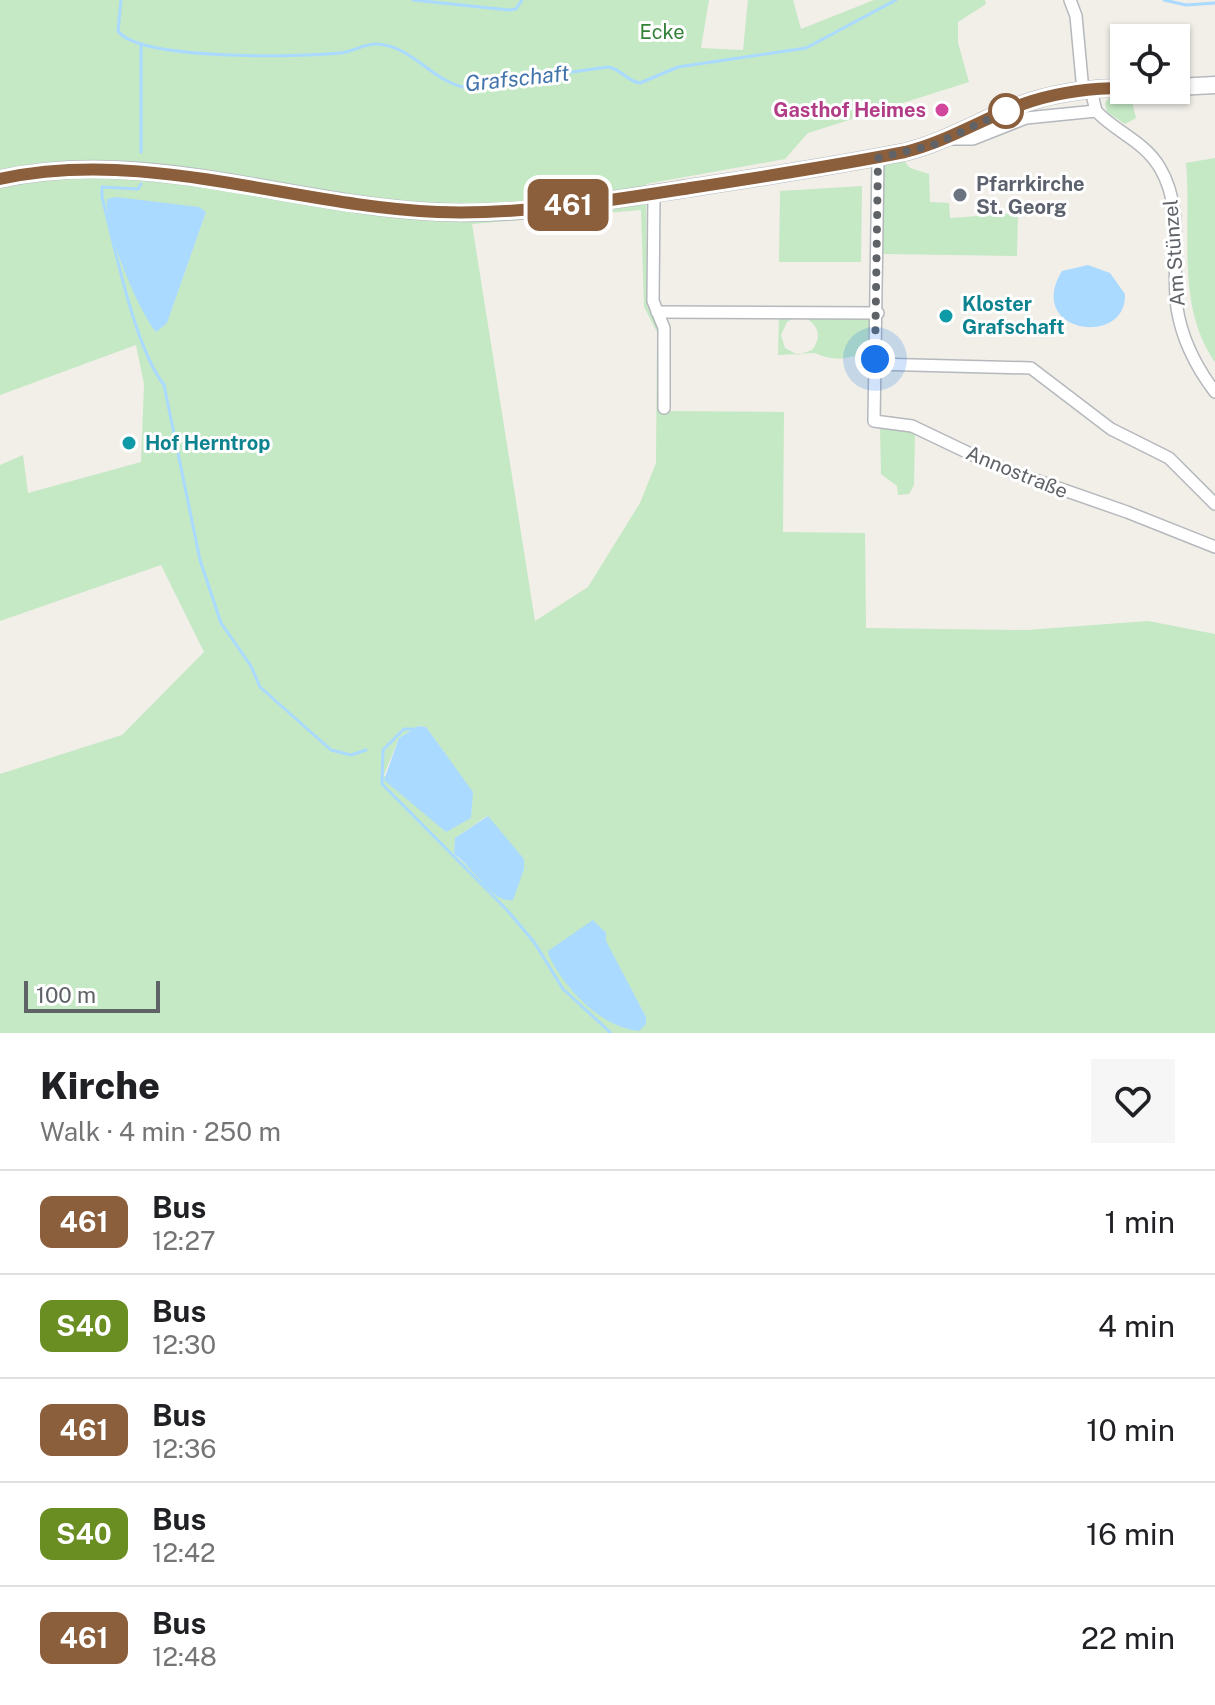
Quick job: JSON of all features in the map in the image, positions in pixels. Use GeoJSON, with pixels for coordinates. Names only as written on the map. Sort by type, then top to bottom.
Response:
{"type":"FeatureCollection","features":[{"type":"Feature","properties":{"kind":"street"},"geometry":{"type":"LineString","coordinates":[[947,139],[973,139],[1026,118],[1096,111],[1087,90],[1076,16],[1070,0]]}},
{"type":"Feature","properties":{"kind":"street"},"geometry":{"type":"LineString","coordinates":[[1190,86],[1215,85]]}},
{"type":"Feature","properties":{"kind":"street"},"geometry":{"type":"LineString","coordinates":[[0,179],[54,171],[115,170],[394,209],[471,212],[538,209],[878,158],[947,139],[1030,102],[1087,90],[1110,89]]}},
{"type":"Feature","properties":{"kind":"street","name":"Am Stünzel"},"geometry":{"type":"LineString","coordinates":[[1096,111],[1144,146],[1167,183],[1174,214],[1179,317],[1190,353],[1215,392]]}},
{"type":"Feature","properties":{"kind":"street","name":"Annostraße"},"geometry":{"type":"LineString","coordinates":[[878,158],[878,313],[872,414],[876,422],[912,426],[1020,476],[1127,512],[1215,547]]}},
{"type":"Feature","properties":{"kind":"street"},"geometry":{"type":"LineString","coordinates":[[654,194],[653,301],[664,328],[664,408]]}},
{"type":"Feature","properties":{"kind":"street"},"geometry":{"type":"LineString","coordinates":[[657,312],[878,313]]}},
{"type":"Feature","properties":{"kind":"street"},"geometry":{"type":"LineString","coordinates":[[874,364],[1031,368],[1111,429],[1169,458],[1215,504]]}},
{"type":"Feature","properties":{"kind":"green space","name":"Ecke"},"geometry":{"type":"Polygon","coordinates":[[[0,0],[709,0],[701,48],[743,50],[748,0],[793,0],[801,29],[874,0],[985,0],[986,4],[958,22],[958,43],[969,82],[808,133],[785,159],[646,184],[647,306],[660,331],[661,411],[784,412],[783,532],[865,533],[866,628],[1027,630],[1148,621],[1215,634],[1215,1033],[0,1033],[0,774],[122,735],[204,652],[161,565],[0,621],[0,465],[23,455],[28,493],[141,462],[144,384],[136,345],[0,395],[0,0]],[[116,197],[142,306],[156,332],[167,322],[206,212],[116,197]],[[641,210],[472,224],[535,621],[588,587],[640,503],[656,463],[657,332],[644,307],[641,210]],[[418,726],[399,738],[384,775],[446,832],[472,811],[472,792],[426,727],[418,726]],[[487,816],[455,838],[454,854],[482,879],[518,880],[524,870],[487,816]],[[605,941],[549,951],[646,1017],[605,941]]]}},
{"type":"Feature","properties":{"kind":"green space"},"geometry":{"type":"Polygon","coordinates":[[[1110,97],[1110,104],[1132,104],[1136,118],[1125,124],[1107,112],[1105,103],[1110,97]]]}},
{"type":"Feature","properties":{"kind":"green space"},"geometry":{"type":"Polygon","coordinates":[[[1215,158],[1215,362],[1194,316],[1190,292],[1186,163],[1215,158]]]}},
{"type":"Feature","properties":{"kind":"green space"},"geometry":{"type":"Polygon","coordinates":[[[904,161],[910,168],[929,174],[930,202],[949,203],[950,218],[1018,213],[1017,256],[883,254],[883,165],[904,161]]]}},
{"type":"Feature","properties":{"kind":"green space"},"geometry":{"type":"Polygon","coordinates":[[[862,186],[861,262],[779,262],[780,191],[862,186]]]}},
{"type":"Feature","properties":{"kind":"green space"},"geometry":{"type":"Polygon","coordinates":[[[779,317],[796,317],[787,322],[781,335],[785,348],[796,354],[778,355],[779,317]]]}},
{"type":"Feature","properties":{"kind":"green space"},"geometry":{"type":"Polygon","coordinates":[[[806,318],[870,318],[870,351],[843,358],[802,354],[812,350],[818,337],[816,328],[806,318]]]}},
{"type":"Feature","properties":{"kind":"green space"},"geometry":{"type":"Polygon","coordinates":[[[900,427],[915,431],[914,485],[909,494],[898,495],[897,486],[881,474],[880,428],[900,427]]]}},
{"type":"Feature","properties":{"kind":"water"},"geometry":{"type":"Polygon","coordinates":[[[116,197],[199,207],[206,212],[167,323],[156,332],[123,268],[110,228],[107,199],[116,197]]]}},
{"type":"Feature","properties":{"kind":"water"},"geometry":{"type":"Polygon","coordinates":[[[1088,265],[1110,273],[1125,294],[1121,311],[1111,322],[1096,327],[1080,326],[1066,320],[1056,308],[1054,292],[1062,271],[1088,265]]]}},
{"type":"Feature","properties":{"kind":"water"},"geometry":{"type":"Polygon","coordinates":[[[418,726],[426,727],[473,792],[471,818],[446,832],[384,780],[399,738],[418,726]]]}},
{"type":"Feature","properties":{"kind":"water"},"geometry":{"type":"Polygon","coordinates":[[[488,816],[524,859],[524,869],[513,900],[505,900],[490,890],[454,854],[455,838],[488,816]]]}},
{"type":"Feature","properties":{"kind":"water"},"geometry":{"type":"Polygon","coordinates":[[[593,920],[606,933],[606,941],[646,1017],[646,1024],[639,1031],[611,1022],[586,1005],[565,982],[549,956],[548,951],[593,920]]]}},
{"type":"Feature","properties":{"kind":"waterway","name":"Grafschaft"},"geometry":{"type":"LineString","coordinates":[[121,0],[118,31],[132,41],[156,48],[223,55],[292,55],[340,53],[376,44],[400,50],[441,77],[463,87],[608,67],[640,83],[678,67],[806,48],[896,0]]}},
{"type":"Feature","properties":{"kind":"waterway"},"geometry":{"type":"LineString","coordinates":[[413,0],[509,10],[516,9],[522,0]]}},
{"type":"Feature","properties":{"kind":"waterway","name":"Grafschaft"},"geometry":{"type":"LineString","coordinates":[[1164,0],[1186,5],[1215,3]]}},
{"type":"Feature","properties":{"kind":"waterway"},"geometry":{"type":"LineString","coordinates":[[141,44],[141,152]]}},
{"type":"Feature","properties":{"kind":"waterway"},"geometry":{"type":"LineString","coordinates":[[141,184],[138,189],[102,187],[102,197],[135,322],[153,368],[164,385],[200,560],[221,623],[251,666],[260,687],[331,750],[351,755],[366,750]]}},
{"type":"Feature","properties":{"kind":"waterway"},"geometry":{"type":"LineString","coordinates":[[414,729],[404,729],[383,750],[382,784],[507,910],[534,942],[563,989],[611,1033]]}},
{"type":"Feature","properties":{"kind":"bus line","name":"461"},"geometry":{"type":"LineString","coordinates":[[0,179],[69,170],[126,171],[394,209],[438,212],[538,209],[878,158],[933,145],[1046,97],[1110,89]]}},
{"type":"Feature","properties":{"kind":"place","name":"Gasthof Heimes"},"geometry":{"type":"Point","coordinates":[942,110]}},
{"type":"Feature","properties":{"kind":"place","name":"Pfarrkirche St. Georg"},"geometry":{"type":"Point","coordinates":[960,195]}},
{"type":"Feature","properties":{"kind":"place","name":"Kloster Grafschaft"},"geometry":{"type":"Point","coordinates":[946,316]}},
{"type":"Feature","properties":{"kind":"place","name":"Hof Herntrop"},"geometry":{"type":"Point","coordinates":[129,443]}},
{"type":"Feature","properties":{"kind":"route"},"geometry":{"type":"LineString","coordinates":[[875,359],[878,158],[933,145],[1006,111]]}}]}
